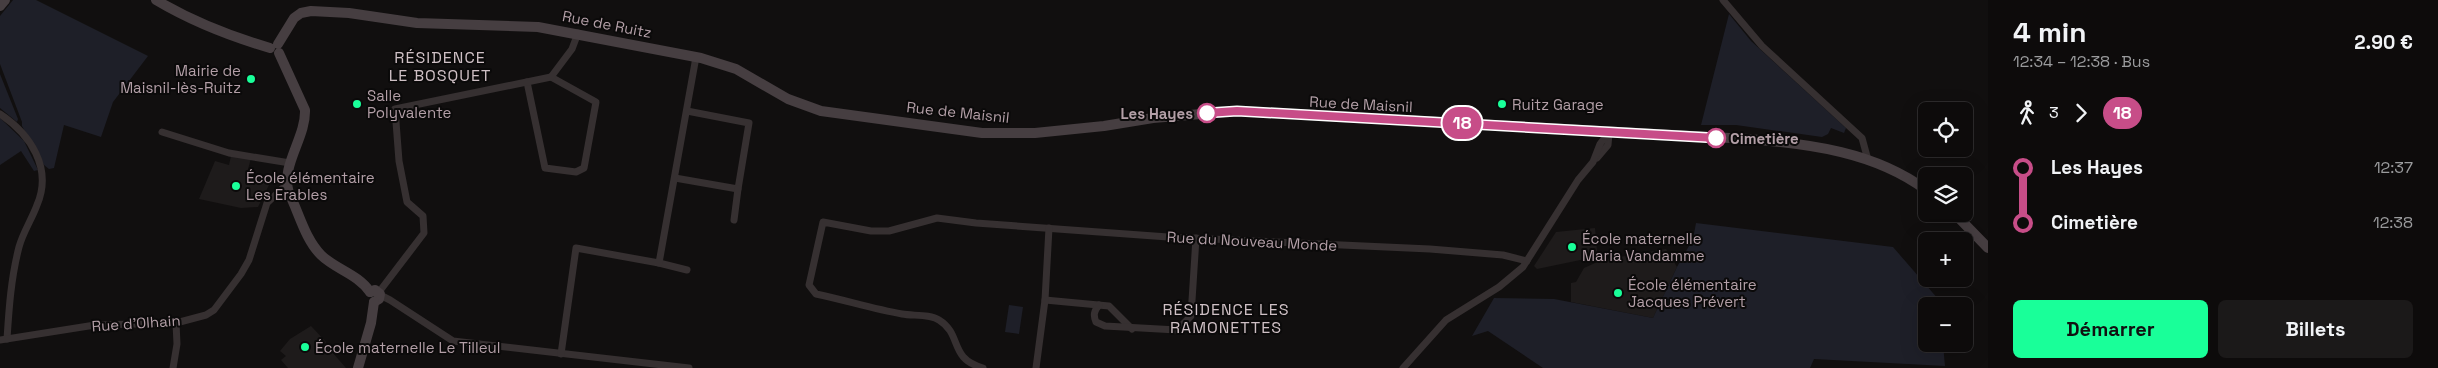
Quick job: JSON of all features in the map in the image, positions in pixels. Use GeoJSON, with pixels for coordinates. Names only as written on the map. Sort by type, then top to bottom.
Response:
{"type":"FeatureCollection","features":[{"type":"Feature","properties":{"kind":"street"},"geometry":{"type":"LineString","coordinates":[[0,6],[5,0]]}},
{"type":"Feature","properties":{"kind":"street"},"geometry":{"type":"LineString","coordinates":[[156,0],[181,15],[220,33],[276,48],[305,110],[305,120],[290,163],[286,185],[315,248],[322,256],[376,295],[390,300],[453,341],[689,368]]}},
{"type":"Feature","properties":{"kind":"street"},"geometry":{"type":"LineString","coordinates":[[1723,0],[1762,46],[1862,138],[1868,160]]}},
{"type":"Feature","properties":{"kind":"street","name":"Rue de Ruitz"},"geometry":{"type":"LineString","coordinates":[[276,48],[294,18],[301,12],[311,10],[349,13],[418,23],[498,24],[578,33],[696,56],[736,69],[788,99]]}},
{"type":"Feature","properties":{"kind":"street"},"geometry":{"type":"LineString","coordinates":[[552,77],[572,49],[578,33]]}},
{"type":"Feature","properties":{"kind":"street"},"geometry":{"type":"LineString","coordinates":[[659,263],[696,56]]}},
{"type":"Feature","properties":{"kind":"street"},"geometry":{"type":"LineString","coordinates":[[358,368],[371,323],[376,295],[424,233],[423,216],[407,202],[398,162],[395,109],[527,82],[552,77],[596,102],[584,168],[576,172],[545,168],[527,82]]}},
{"type":"Feature","properties":{"kind":"street","name":"Rue de Maisnil"},"geometry":{"type":"LineString","coordinates":[[788,99],[821,110],[982,133],[1035,134],[1153,118],[1237,111],[1777,141],[1826,148],[1868,160],[1888,168],[1918,185]]}},
{"type":"Feature","properties":{"kind":"street"},"geometry":{"type":"LineString","coordinates":[[687,110],[749,123],[734,220]]}},
{"type":"Feature","properties":{"kind":"street"},"geometry":{"type":"LineString","coordinates":[[0,114],[18,126],[29,142],[43,172],[38,204],[19,245],[10,290],[4,339]]}},
{"type":"Feature","properties":{"kind":"street"},"geometry":{"type":"LineString","coordinates":[[162,132],[229,153],[290,163]]}},
{"type":"Feature","properties":{"kind":"street"},"geometry":{"type":"LineString","coordinates":[[1403,368],[1446,320],[1517,274],[1528,261],[1578,180],[1608,145],[1610,132]]}},
{"type":"Feature","properties":{"kind":"street"},"geometry":{"type":"LineString","coordinates":[[675,178],[738,190]]}},
{"type":"Feature","properties":{"kind":"street","name":"Rue d'Olhain"},"geometry":{"type":"LineString","coordinates":[[4,339],[95,325],[176,323],[206,315],[214,310],[225,296],[249,260],[267,203],[286,185]]}},
{"type":"Feature","properties":{"kind":"street","name":"Rue du Nouveau Monde"},"geometry":{"type":"LineString","coordinates":[[983,368],[970,364],[961,356],[949,328],[938,319],[872,308],[816,294],[809,285],[823,222],[871,231],[889,231],[937,218],[976,223],[1196,238],[1430,249],[1503,255],[1528,261]]}},
{"type":"Feature","properties":{"kind":"street"},"geometry":{"type":"LineString","coordinates":[[1963,222],[1988,248]]}},
{"type":"Feature","properties":{"kind":"street"},"geometry":{"type":"LineString","coordinates":[[1036,368],[1045,300],[1049,228]]}},
{"type":"Feature","properties":{"kind":"street"},"geometry":{"type":"LineString","coordinates":[[1099,305],[1095,310],[1096,322],[1105,326],[1177,330],[1191,316],[1196,238]]}},
{"type":"Feature","properties":{"kind":"street"},"geometry":{"type":"LineString","coordinates":[[560,354],[576,248],[687,270]]}},
{"type":"Feature","properties":{"kind":"street"},"geometry":{"type":"LineString","coordinates":[[1045,300],[1109,306],[1132,329]]}},
{"type":"Feature","properties":{"kind":"street"},"geometry":{"type":"LineString","coordinates":[[173,368],[178,344],[176,323]]}},
{"type":"Feature","properties":{"kind":"street"},"geometry":{"type":"LineString","coordinates":[[597,358],[599,368]]}},
{"type":"Feature","properties":{"kind":"shaded area"},"geometry":{"type":"Polygon","coordinates":[[[13,0],[36,0],[148,56],[113,102],[101,137],[64,125],[54,168],[49,169],[44,165],[22,126],[0,64],[0,16],[13,0]]]}},
{"type":"Feature","properties":{"kind":"shaded area"},"geometry":{"type":"Polygon","coordinates":[[[1729,14],[1751,41],[1846,128],[1844,133],[1831,128],[1828,134],[1822,137],[1736,125],[1701,125],[1729,14]]]}},
{"type":"Feature","properties":{"kind":"shaded area"},"geometry":{"type":"Polygon","coordinates":[[[0,74],[18,119],[17,122],[0,108],[0,74]]]}},
{"type":"Feature","properties":{"kind":"shaded area"},"geometry":{"type":"Polygon","coordinates":[[[0,118],[24,141],[38,170],[34,171],[21,151],[0,165],[0,118]]]}},
{"type":"Feature","properties":{"kind":"shaded area","name":"École élémentaire Les Erables"},"geometry":{"type":"Polygon","coordinates":[[[231,156],[251,158],[247,173],[271,181],[258,207],[241,208],[199,199],[215,161],[229,165],[231,156]]]}},
{"type":"Feature","properties":{"kind":"shaded area"},"geometry":{"type":"Polygon","coordinates":[[[1696,223],[1893,247],[1918,276],[1918,287],[1928,287],[1936,297],[1918,297],[1918,352],[1944,352],[1945,366],[1814,359],[1810,368],[1543,368],[1488,331],[1472,336],[1494,298],[1554,299],[1653,318],[1677,267],[1693,239],[1696,223]]]}},
{"type":"Feature","properties":{"kind":"shaded area","name":"École maternelle Maria Vandamme"},"geometry":{"type":"Polygon","coordinates":[[[1595,228],[1597,251],[1590,258],[1537,269],[1534,266],[1556,232],[1595,228]]]}},
{"type":"Feature","properties":{"kind":"shaded area","name":"École élémentaire Jacques Prévert"},"geometry":{"type":"Polygon","coordinates":[[[1666,249],[1677,267],[1653,318],[1571,302],[1571,283],[1576,282],[1584,268],[1602,260],[1666,249]]]}},
{"type":"Feature","properties":{"kind":"shaded area"},"geometry":{"type":"Polygon","coordinates":[[[1009,305],[1023,307],[1019,334],[1005,332],[1009,305]]]}},
{"type":"Feature","properties":{"kind":"shaded area","name":"École maternelle Le Tilleul"},"geometry":{"type":"Polygon","coordinates":[[[311,326],[346,368],[288,368],[281,360],[286,356],[280,351],[290,339],[311,326]]]}},
{"type":"Feature","properties":{"kind":"bus line","name":"18"},"geometry":{"type":"LineString","coordinates":[[1207,113],[1237,111],[1384,121],[1716,138]]}},
{"type":"Feature","properties":{"kind":"place","name":"Mairie de Maisnil-lès-Ruitz"},"geometry":{"type":"Point","coordinates":[251,79]}},
{"type":"Feature","properties":{"kind":"place","name":"Salle Polyvalente"},"geometry":{"type":"Point","coordinates":[357,104]}},
{"type":"Feature","properties":{"kind":"place","name":"Ruitz Garage"},"geometry":{"type":"Point","coordinates":[1502,104]}},
{"type":"Feature","properties":{"kind":"place","name":"Les Hayes"},"geometry":{"type":"Point","coordinates":[1207,113]}},
{"type":"Feature","properties":{"kind":"place","name":"Cimetière"},"geometry":{"type":"Point","coordinates":[1716,138]}},
{"type":"Feature","properties":{"kind":"place","name":"École élémentaire Les Erables"},"geometry":{"type":"Point","coordinates":[236,186]}},
{"type":"Feature","properties":{"kind":"place","name":"École maternelle Maria Vandamme"},"geometry":{"type":"Point","coordinates":[1572,247]}},
{"type":"Feature","properties":{"kind":"place","name":"École élémentaire Jacques Prévert"},"geometry":{"type":"Point","coordinates":[1618,293]}},
{"type":"Feature","properties":{"kind":"place","name":"École maternelle Le Tilleul"},"geometry":{"type":"Point","coordinates":[305,347]}},
{"type":"Feature","properties":{"kind":"district","name":"RÉSIDENCE LE BOSQUET"},"geometry":{"type":"Point","coordinates":[440,66]}},
{"type":"Feature","properties":{"kind":"district","name":"RÉSIDENCE LES RAMONETTES"},"geometry":{"type":"Point","coordinates":[1226,318]}}]}
